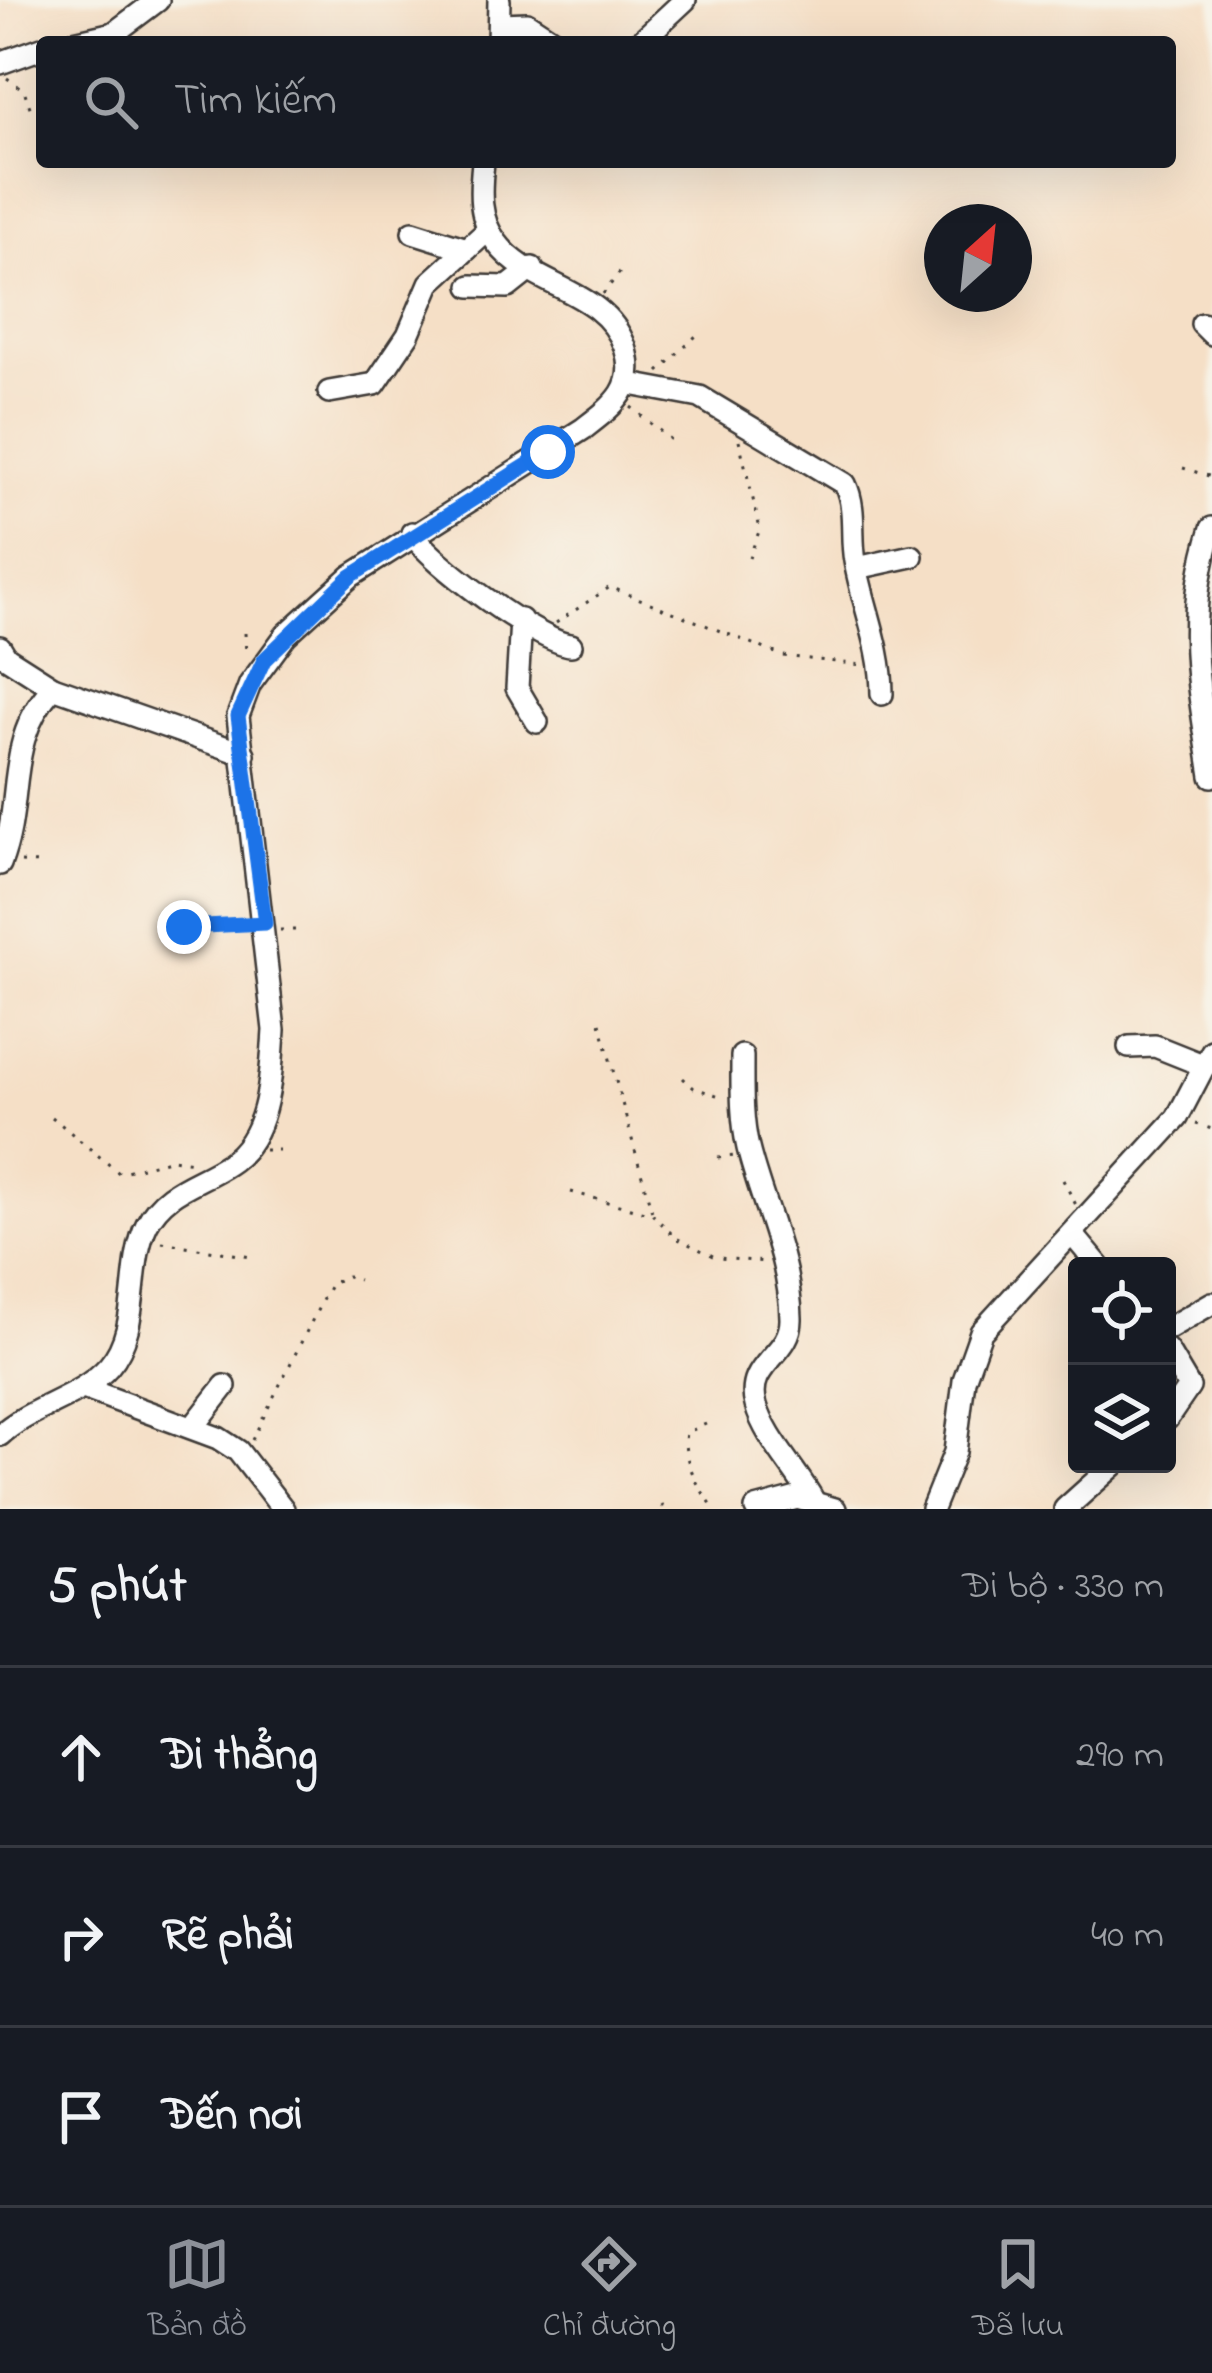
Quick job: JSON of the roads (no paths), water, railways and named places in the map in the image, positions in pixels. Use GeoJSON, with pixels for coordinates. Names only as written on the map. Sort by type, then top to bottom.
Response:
{"type":"FeatureCollection","features":[{"type":"Feature","properties":{"kind":"street"},"geometry":{"type":"LineString","coordinates":[[101,36],[115,33],[158,0]]}},
{"type":"Feature","properties":{"kind":"street"},"geometry":{"type":"LineString","coordinates":[[499,0],[499,33],[536,26],[548,36]]}},
{"type":"Feature","properties":{"kind":"street"},"geometry":{"type":"LineString","coordinates":[[655,36],[685,0]]}},
{"type":"Feature","properties":{"kind":"street"},"geometry":{"type":"LineString","coordinates":[[0,63],[36,50]]}},
{"type":"Feature","properties":{"kind":"street"},"geometry":{"type":"LineString","coordinates":[[483,168],[482,207],[488,230],[504,251],[594,305],[623,339],[632,389]]}},
{"type":"Feature","properties":{"kind":"street"},"geometry":{"type":"LineString","coordinates":[[328,392],[375,384],[408,335],[430,283],[488,230]]}},
{"type":"Feature","properties":{"kind":"street"},"geometry":{"type":"LineString","coordinates":[[413,232],[467,249]]}},
{"type":"Feature","properties":{"kind":"street"},"geometry":{"type":"LineString","coordinates":[[470,286],[508,287],[532,268]]}},
{"type":"Feature","properties":{"kind":"street"},"geometry":{"type":"LineString","coordinates":[[0,1435],[82,1388],[117,1353],[148,1223],[175,1192],[250,1144],[267,1099],[274,1030],[266,927],[238,716],[264,660],[351,576],[565,440],[632,389],[700,398],[845,484],[856,568],[882,667],[882,694]]}},
{"type":"Feature","properties":{"kind":"street"},"geometry":{"type":"LineString","coordinates":[[1212,528],[1200,568],[1192,641],[1212,776]]}},
{"type":"Feature","properties":{"kind":"street"},"geometry":{"type":"LineString","coordinates":[[412,533],[434,562],[530,626],[572,645]]}},
{"type":"Feature","properties":{"kind":"street"},"geometry":{"type":"LineString","coordinates":[[856,568],[912,556]]}},
{"type":"Feature","properties":{"kind":"street"},"geometry":{"type":"LineString","coordinates":[[530,626],[518,688],[537,722]]}},
{"type":"Feature","properties":{"kind":"street"},"geometry":{"type":"LineString","coordinates":[[0,646],[6,656],[53,687],[244,754]]}},
{"type":"Feature","properties":{"kind":"street"},"geometry":{"type":"LineString","coordinates":[[0,767],[53,687]]}},
{"type":"Feature","properties":{"kind":"street"},"geometry":{"type":"LineString","coordinates":[[0,864],[16,808],[18,746]]}},
{"type":"Feature","properties":{"kind":"street"},"geometry":{"type":"LineString","coordinates":[[932,1509],[955,1452],[974,1347],[995,1312],[1080,1227],[1177,1118],[1209,1059],[1155,1046],[1129,1047]]}},
{"type":"Feature","properties":{"kind":"street"},"geometry":{"type":"LineString","coordinates":[[742,1056],[742,1103],[750,1154],[773,1218],[790,1335],[759,1369],[753,1383],[755,1403],[813,1500]]}},
{"type":"Feature","properties":{"kind":"street"},"geometry":{"type":"LineString","coordinates":[[1080,1227],[1095,1257]]}},
{"type":"Feature","properties":{"kind":"street"},"geometry":{"type":"LineString","coordinates":[[1176,1324],[1212,1303]]}},
{"type":"Feature","properties":{"kind":"street"},"geometry":{"type":"LineString","coordinates":[[1176,1365],[1189,1387],[1176,1406]]}},
{"type":"Feature","properties":{"kind":"street"},"geometry":{"type":"LineString","coordinates":[[194,1426],[225,1386]]}},
{"type":"Feature","properties":{"kind":"street"},"geometry":{"type":"LineString","coordinates":[[82,1388],[194,1426],[243,1457],[283,1509]]}},
{"type":"Feature","properties":{"kind":"street"},"geometry":{"type":"LineString","coordinates":[[1065,1509],[1104,1473]]}},
{"type":"Feature","properties":{"kind":"street"},"geometry":{"type":"LineString","coordinates":[[756,1509],[813,1500],[836,1509]]}}]}
